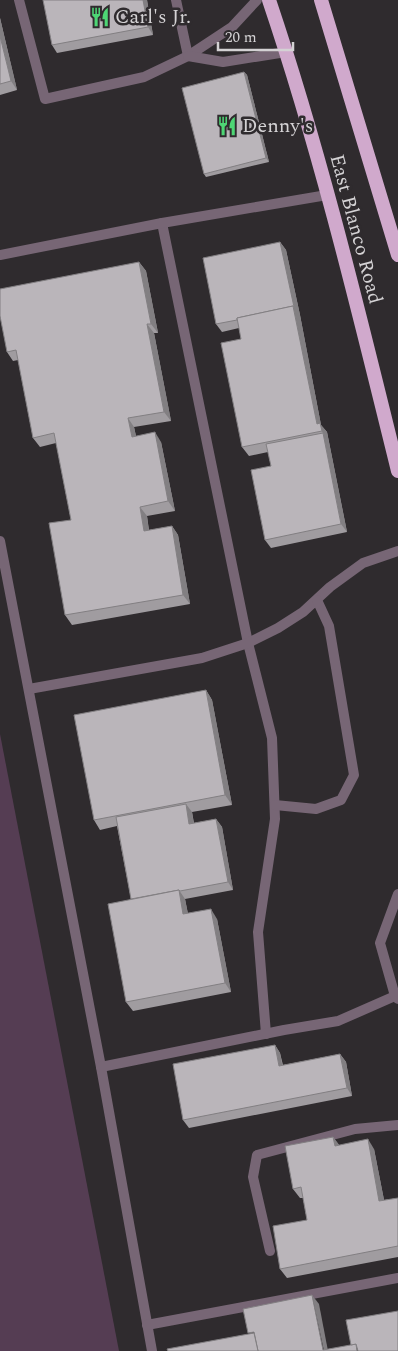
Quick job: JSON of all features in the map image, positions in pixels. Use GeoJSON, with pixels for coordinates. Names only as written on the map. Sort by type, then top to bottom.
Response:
{"type":"FeatureCollection","features":[{"type":"Feature","properties":{"kind":"highway","name":"East Blanco Road"},"geometry":{"type":"LineString","coordinates":[[269,0],[327,194],[398,470]]}},
{"type":"Feature","properties":{"kind":"highway","name":"East Blanco Road"},"geometry":{"type":"LineString","coordinates":[[321,0],[398,255]]}},
{"type":"Feature","properties":{"kind":"street"},"geometry":{"type":"LineString","coordinates":[[19,0],[45,99],[144,77],[188,56],[232,27],[257,0]]}},
{"type":"Feature","properties":{"kind":"street"},"geometry":{"type":"LineString","coordinates":[[176,0],[188,56]]}},
{"type":"Feature","properties":{"kind":"street"},"geometry":{"type":"LineString","coordinates":[[188,56],[222,62],[286,52]]}},
{"type":"Feature","properties":{"kind":"street"},"geometry":{"type":"LineString","coordinates":[[0,255],[162,223],[327,194]]}},
{"type":"Feature","properties":{"kind":"street"},"geometry":{"type":"LineString","coordinates":[[162,223],[248,643],[272,738],[275,819],[258,932],[266,1034]]}},
{"type":"Feature","properties":{"kind":"street"},"geometry":{"type":"LineString","coordinates":[[0,541],[101,1067],[152,1351]]}},
{"type":"Feature","properties":{"kind":"street"},"geometry":{"type":"LineString","coordinates":[[29,689],[202,658],[248,643],[278,628],[303,612],[330,587],[363,563],[398,551]]}},
{"type":"Feature","properties":{"kind":"street"},"geometry":{"type":"LineString","coordinates":[[275,805],[316,809],[341,800],[354,775],[329,626],[317,600]]}},
{"type":"Feature","properties":{"kind":"street"},"geometry":{"type":"LineString","coordinates":[[101,1067],[266,1034],[338,1022],[396,997],[380,943],[398,894]]}},
{"type":"Feature","properties":{"kind":"street"},"geometry":{"type":"LineString","coordinates":[[270,1251],[253,1177],[257,1155],[355,1129],[398,1126]]}},
{"type":"Feature","properties":{"kind":"street"},"geometry":{"type":"LineString","coordinates":[[147,1325],[398,1278]]}},
{"type":"Feature","properties":{"kind":"shaded area"},"geometry":{"type":"Polygon","coordinates":[[[0,734],[119,1351],[0,1351],[0,734]]]}},
{"type":"Feature","properties":{"kind":"building","name":"Carl's Jr."},"geometry":{"type":"Polygon","coordinates":[[[43,0],[143,0],[148,27],[52,45],[43,0]]]}},
{"type":"Feature","properties":{"kind":"building"},"geometry":{"type":"Polygon","coordinates":[[[0,36],[11,81],[0,84],[0,36]]]}},
{"type":"Feature","properties":{"kind":"building","name":"Denny's"},"geometry":{"type":"Polygon","coordinates":[[[244,72],[266,158],[204,174],[182,88],[244,72]]]}},
{"type":"Feature","properties":{"kind":"building"},"geometry":{"type":"Polygon","coordinates":[[[280,242],[294,307],[216,324],[203,258],[280,242]]]}},
{"type":"Feature","properties":{"kind":"building"},"geometry":{"type":"Polygon","coordinates":[[[139,262],[151,324],[147,324],[164,412],[128,418],[132,437],[155,432],[168,501],[140,507],[144,531],[172,526],[183,595],[65,615],[49,523],[71,520],[54,433],[33,438],[16,350],[7,352],[0,316],[0,289],[139,262]]]}},
{"type":"Feature","properties":{"kind":"building"},"geometry":{"type":"Polygon","coordinates":[[[293,306],[317,424],[320,423],[322,431],[242,447],[221,343],[241,339],[237,318],[293,306]]]}},
{"type":"Feature","properties":{"kind":"building"},"geometry":{"type":"Polygon","coordinates":[[[323,433],[341,524],[265,540],[251,470],[271,466],[266,444],[323,433]]]}},
{"type":"Feature","properties":{"kind":"building"},"geometry":{"type":"Polygon","coordinates":[[[206,690],[225,795],[94,820],[74,715],[206,690]]]}},
{"type":"Feature","properties":{"kind":"building"},"geometry":{"type":"Polygon","coordinates":[[[186,804],[189,824],[216,819],[228,882],[131,899],[116,817],[186,804]]]}},
{"type":"Feature","properties":{"kind":"building"},"geometry":{"type":"Polygon","coordinates":[[[179,890],[183,914],[211,909],[225,983],[126,1002],[108,904],[179,890]]]}},
{"type":"Feature","properties":{"kind":"building"},"geometry":{"type":"Polygon","coordinates":[[[275,1045],[279,1066],[340,1054],[347,1088],[183,1120],[173,1064],[275,1045]]]}},
{"type":"Feature","properties":{"kind":"building"},"geometry":{"type":"Polygon","coordinates":[[[333,1137],[335,1146],[368,1139],[379,1201],[398,1198],[398,1246],[280,1269],[273,1226],[307,1220],[301,1187],[293,1189],[285,1146],[333,1137]]]}},
{"type":"Feature","properties":{"kind":"building"},"geometry":{"type":"Polygon","coordinates":[[[312,1295],[323,1350],[356,1344],[357,1351],[258,1351],[254,1332],[248,1333],[243,1309],[312,1295]]]}},
{"type":"Feature","properties":{"kind":"building"},"geometry":{"type":"Polygon","coordinates":[[[398,1311],[398,1351],[358,1351],[356,1344],[351,1345],[346,1320],[398,1311]]]}},
{"type":"Feature","properties":{"kind":"building"},"geometry":{"type":"Polygon","coordinates":[[[254,1333],[258,1351],[168,1351],[167,1349],[254,1333]]]}},
{"type":"Feature","properties":{"kind":"place","name":"Carl's Jr."},"geometry":{"type":"Point","coordinates":[100,17]}},
{"type":"Feature","properties":{"kind":"place","name":"Denny's"},"geometry":{"type":"Point","coordinates":[227,126]}}]}
